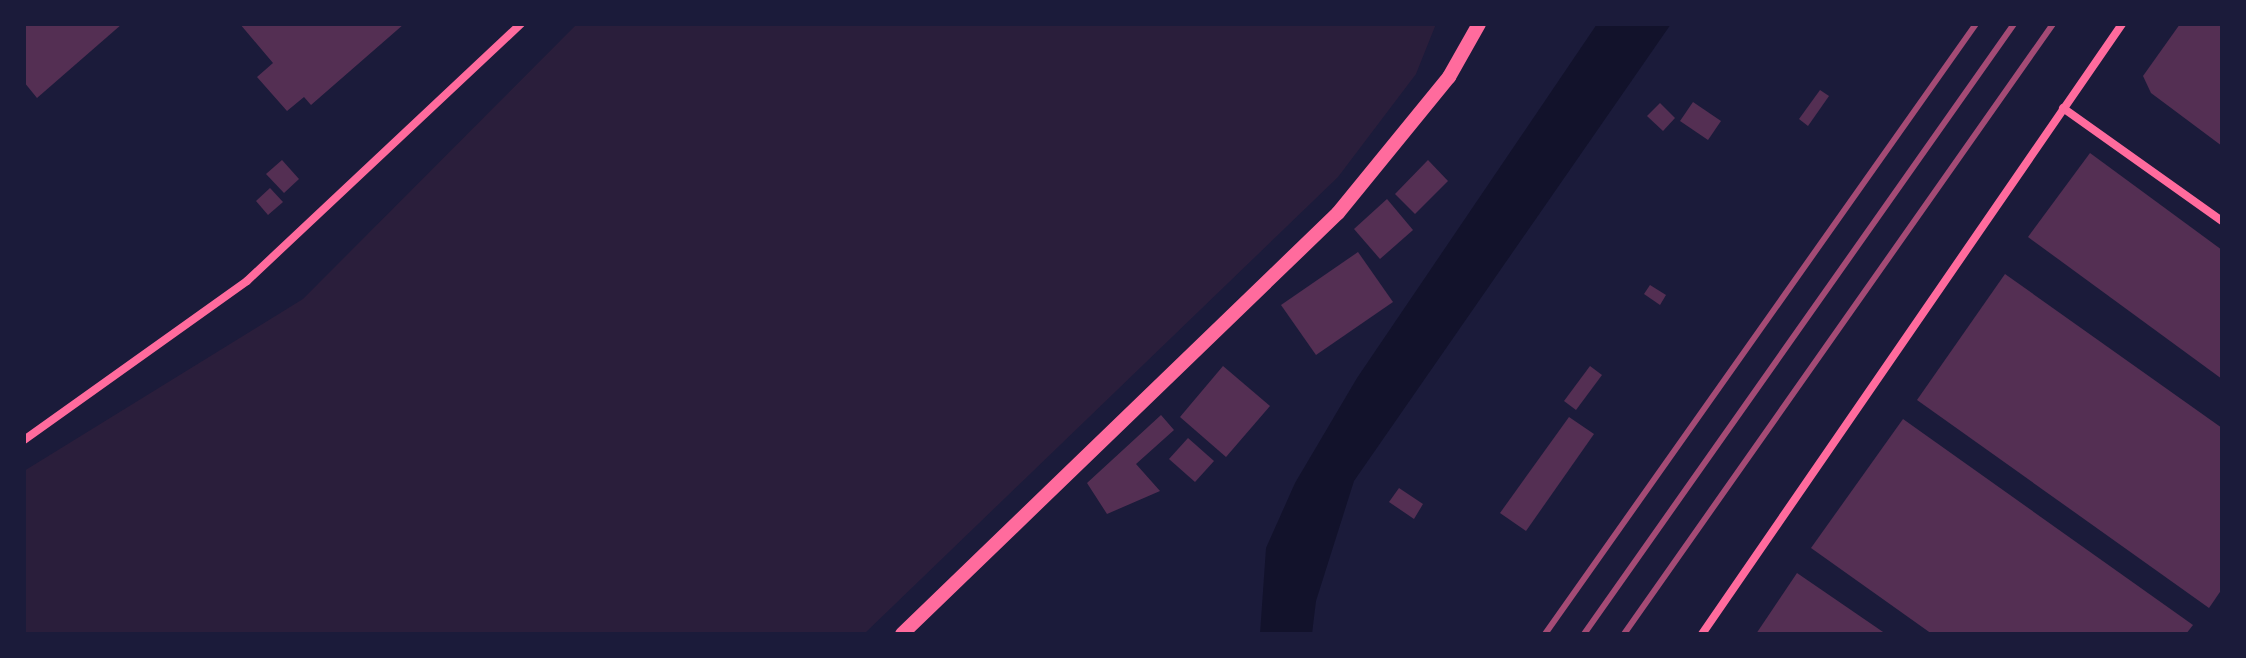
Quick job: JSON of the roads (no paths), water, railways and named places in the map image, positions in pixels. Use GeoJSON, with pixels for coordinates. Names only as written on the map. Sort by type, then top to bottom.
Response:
{"type":"FeatureCollection","features":[{"type":"Feature","properties":{"kind":"street"},"geometry":{"type":"LineString","coordinates":[[24,440],[247,281],[521,24]]}},
{"type":"Feature","properties":{"kind":"street"},"geometry":{"type":"LineString","coordinates":[[902,634],[1338,213],[1449,77],[1479,24]]}},
{"type":"Feature","properties":{"kind":"street"},"geometry":{"type":"LineString","coordinates":[[1702,634],[2122,24]]}},
{"type":"Feature","properties":{"kind":"street"},"geometry":{"type":"LineString","coordinates":[[2063,108],[2222,221]]}},
{"type":"Feature","properties":{"kind":"railway"},"geometry":{"type":"LineString","coordinates":[[1545,634],[1976,24]]}},
{"type":"Feature","properties":{"kind":"railway"},"geometry":{"type":"LineString","coordinates":[[1584,634],[2014,24]]}},
{"type":"Feature","properties":{"kind":"railway"},"geometry":{"type":"LineString","coordinates":[[1624,634],[2053,24]]}}]}
